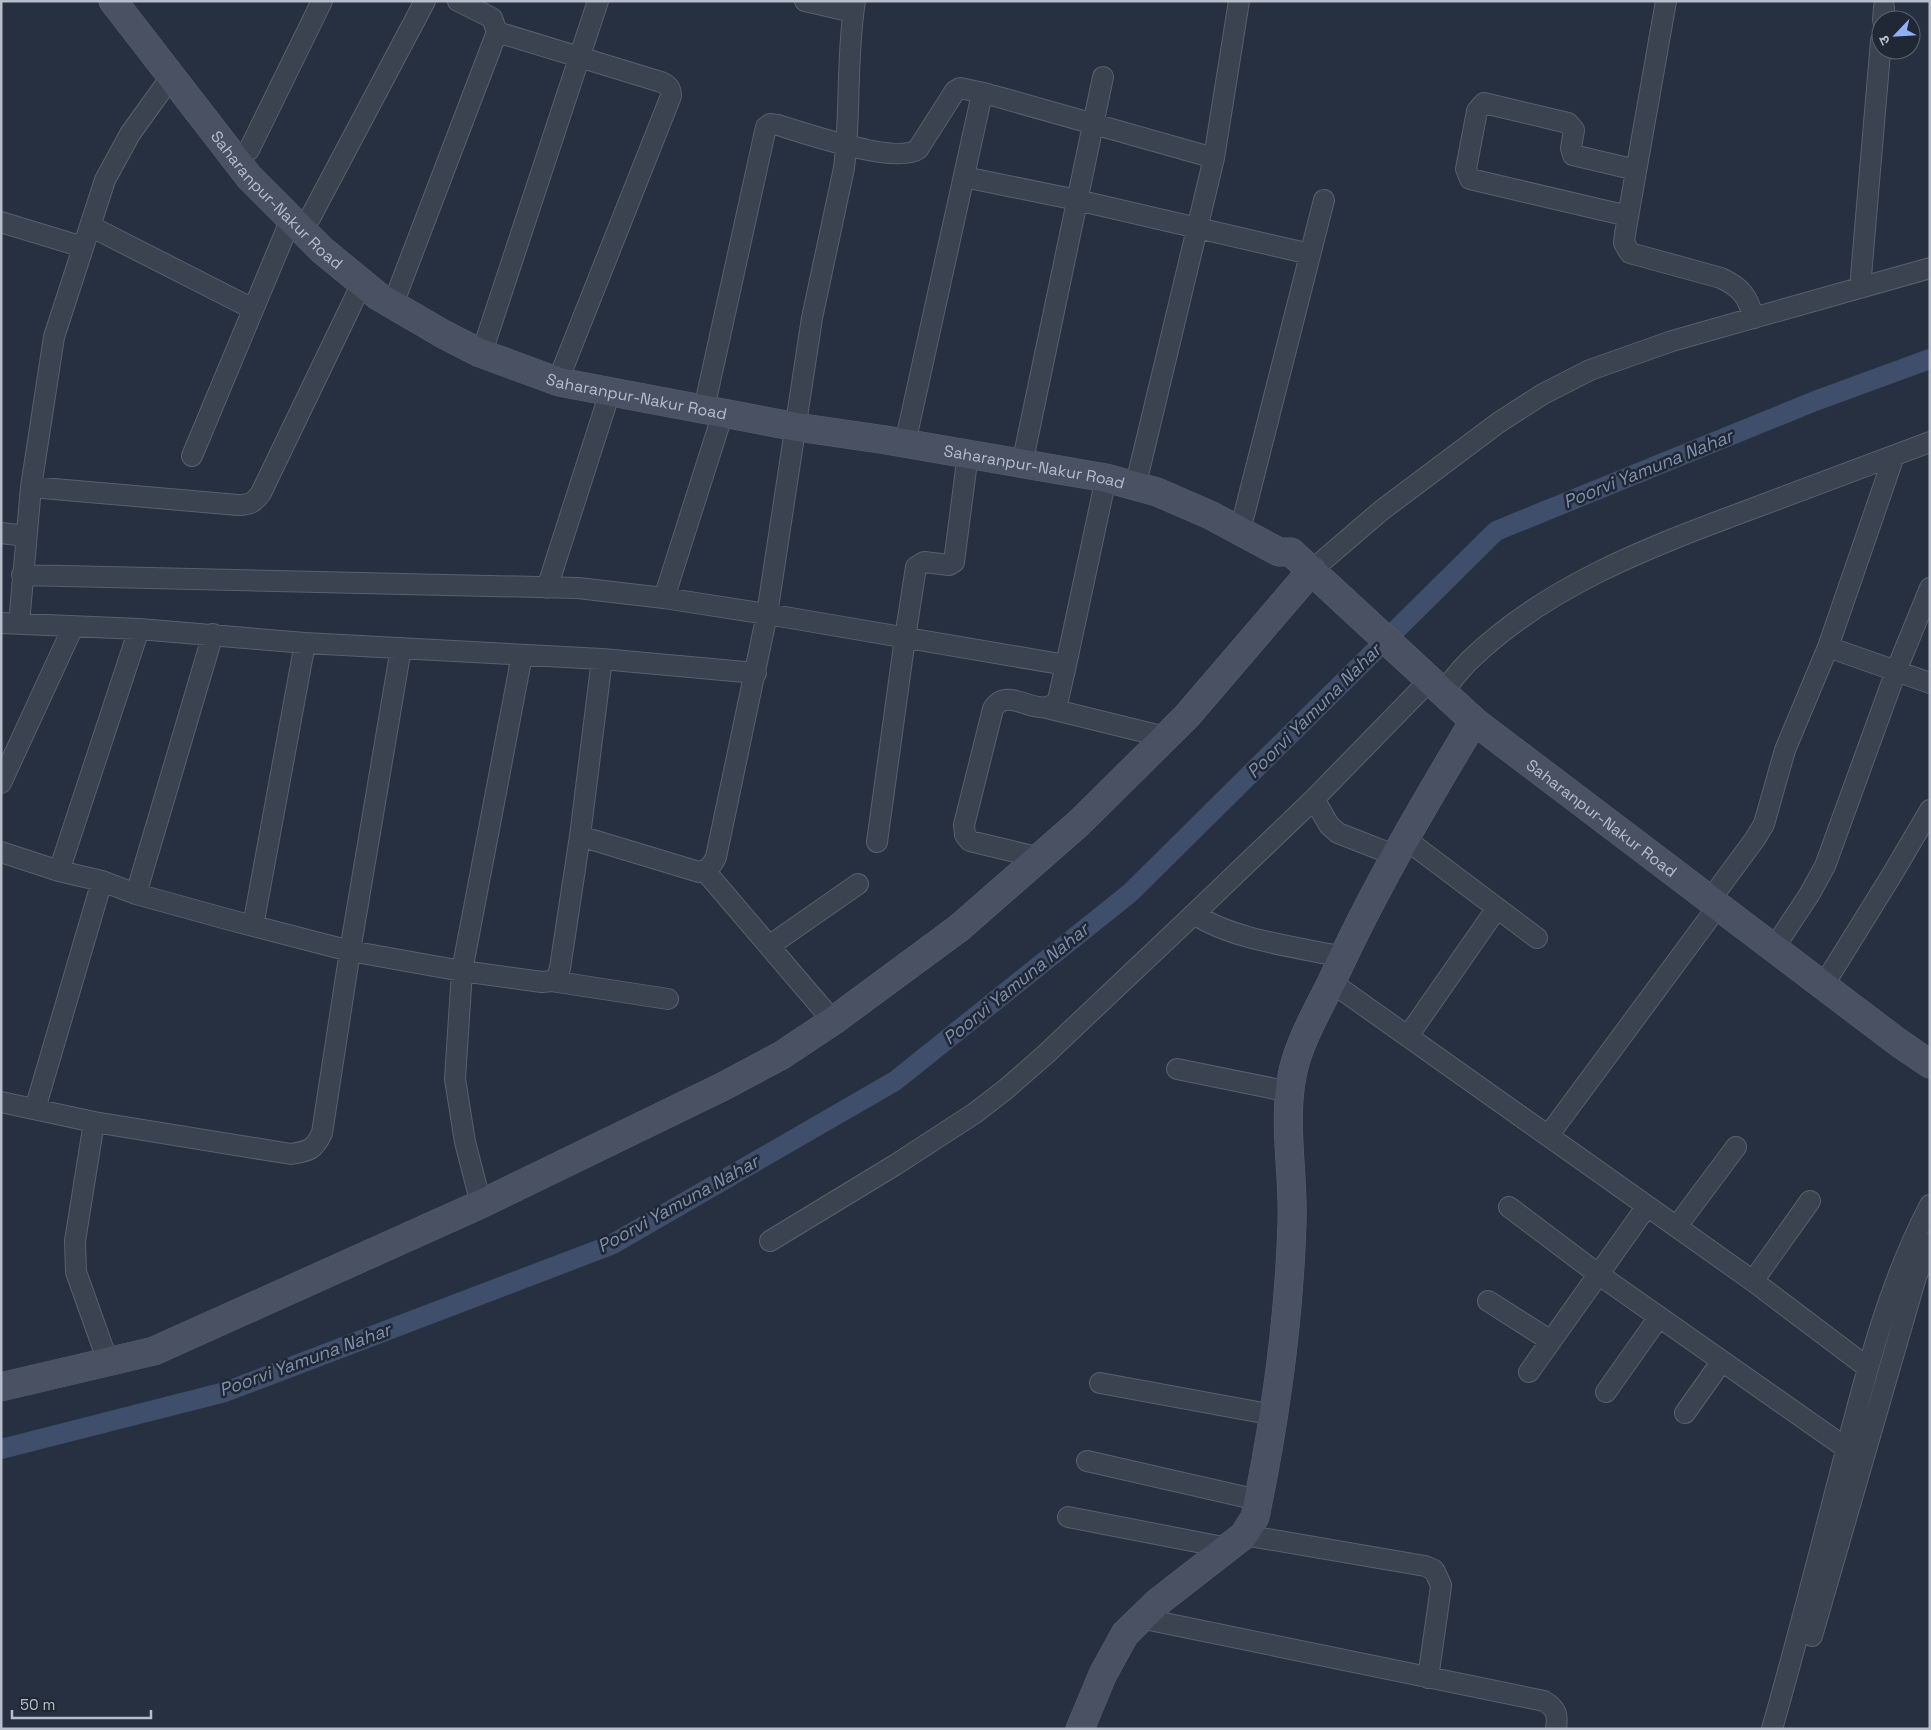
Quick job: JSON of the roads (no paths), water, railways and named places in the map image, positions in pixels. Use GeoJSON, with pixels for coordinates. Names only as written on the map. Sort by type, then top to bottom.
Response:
{"type":"FeatureCollection","features":[{"type":"Feature","properties":{"kind":"main road","name":"Saharanpur-Nakur Road"},"geometry":{"type":"LineString","coordinates":[[113,1],[249,177],[386,284],[449,321],[486,340],[562,368],[715,404],[968,454],[1106,478],[1157,492],[1210,515],[1279,552],[1291,552]]}},
{"type":"Feature","properties":{"kind":"main road","name":"Saharanpur-Nakur Road"},"geometry":{"type":"LineString","coordinates":[[130,1],[182,69],[249,150],[322,250],[378,296],[442,334],[480,353],[559,382],[610,392],[715,404]]}},
{"type":"Feature","properties":{"kind":"main road","name":"Saharanpur-Nakur Road"},"geometry":{"type":"LineString","coordinates":[[798,419],[908,430],[1139,471],[1176,483],[1218,501],[1244,515],[1286,541],[1291,552],[1474,721],[1930,1064]]}},
{"type":"Feature","properties":{"kind":"main road"},"geometry":{"type":"LineString","coordinates":[[1,1387],[154,1351],[481,1204],[722,1087],[782,1055],[833,1021],[959,928],[1040,858],[1079,823],[1187,716],[1319,577]]}},
{"type":"Feature","properties":{"kind":"main road"},"geometry":{"type":"LineString","coordinates":[[1080,1729],[1103,1674],[1125,1634],[1140,1618],[1184,1580],[1236,1542],[1255,1518],[1280,1380],[1292,1223],[1289,1122],[1290,1092],[1294,1069],[1302,1046],[1343,957],[1399,847],[1474,721]]}},
{"type":"Feature","properties":{"kind":"street"},"geometry":{"type":"LineString","coordinates":[[249,150],[322,1]]}},
{"type":"Feature","properties":{"kind":"street"},"geometry":{"type":"LineString","coordinates":[[192,456],[253,309],[300,218],[424,1]]}},
{"type":"Feature","properties":{"kind":"street"},"geometry":{"type":"LineString","coordinates":[[398,291],[497,32],[492,18],[458,1]]}},
{"type":"Feature","properties":{"kind":"street"},"geometry":{"type":"LineString","coordinates":[[486,340],[598,1]]}},
{"type":"Feature","properties":{"kind":"street"},"geometry":{"type":"LineString","coordinates":[[580,836],[699,872],[706,871],[716,857],[767,614],[817,293],[840,192],[847,146],[854,7],[806,1]]}},
{"type":"Feature","properties":{"kind":"street"},"geometry":{"type":"LineString","coordinates":[[1139,471],[1214,158],[1239,1]]}},
{"type":"Feature","properties":{"kind":"street"},"geometry":{"type":"LineString","coordinates":[[1666,1],[1624,243],[1630,253],[1721,278],[1732,283],[1739,288],[1749,302],[1754,318]]}},
{"type":"Feature","properties":{"kind":"street"},"geometry":{"type":"LineString","coordinates":[[497,32],[668,85],[671,90],[671,96],[562,368]]}},
{"type":"Feature","properties":{"kind":"street"},"geometry":{"type":"LineString","coordinates":[[1860,288],[1879,60]]}},
{"type":"Feature","properties":{"kind":"street"},"geometry":{"type":"LineString","coordinates":[[171,77],[130,134],[116,156],[105,180],[54,337],[30,487],[22,576],[10,624],[139,629],[305,643],[602,659],[756,673]]}},
{"type":"Feature","properties":{"kind":"street"},"geometry":{"type":"LineString","coordinates":[[1025,450],[1103,77]]}},
{"type":"Feature","properties":{"kind":"street"},"geometry":{"type":"LineString","coordinates":[[664,598],[715,404],[766,126],[770,124],[778,125],[847,146],[902,153],[914,152],[918,149],[950,96],[960,88],[988,94],[1214,158]]}},
{"type":"Feature","properties":{"kind":"street"},"geometry":{"type":"LineString","coordinates":[[908,430],[980,103],[983,97],[988,94]]}},
{"type":"Feature","properties":{"kind":"street"},"geometry":{"type":"LineString","coordinates":[[1628,216],[1470,179],[1466,169],[1477,111],[1484,103],[1568,123],[1574,130],[1571,148],[1573,155],[1636,170]]}},
{"type":"Feature","properties":{"kind":"street"},"geometry":{"type":"LineString","coordinates":[[964,177],[1077,200],[1310,254]]}},
{"type":"Feature","properties":{"kind":"street"},"geometry":{"type":"LineString","coordinates":[[1244,515],[1324,200]]}},
{"type":"Feature","properties":{"kind":"street"},"geometry":{"type":"LineString","coordinates":[[1,222],[83,247]]}},
{"type":"Feature","properties":{"kind":"street"},"geometry":{"type":"LineString","coordinates":[[90,226],[253,309]]}},
{"type":"Feature","properties":{"kind":"street"},"geometry":{"type":"LineString","coordinates":[[1319,577],[1382,510],[1498,423],[1543,394],[1590,370],[1672,341],[1930,268]]}},
{"type":"Feature","properties":{"kind":"street"},"geometry":{"type":"LineString","coordinates":[[30,487],[238,505],[250,504],[261,494],[362,283]]}},
{"type":"Feature","properties":{"kind":"street"},"geometry":{"type":"LineString","coordinates":[[547,588],[610,392]]}},
{"type":"Feature","properties":{"kind":"street"},"geometry":{"type":"LineString","coordinates":[[770,1241],[895,1165],[975,1113],[1046,1054],[1314,799],[1431,682],[1468,662],[1492,640],[1525,615],[1607,566],[1659,544],[1930,442]]}},
{"type":"Feature","properties":{"kind":"street"},"geometry":{"type":"LineString","coordinates":[[877,842],[916,567],[919,563],[924,562],[950,566],[954,562],[968,454]]}},
{"type":"Feature","properties":{"kind":"street"},"geometry":{"type":"LineString","coordinates":[[1548,1136],[1714,903],[1764,824],[1787,744],[1828,647],[1894,456]]}},
{"type":"Feature","properties":{"kind":"street"},"geometry":{"type":"LineString","coordinates":[[1047,708],[1058,700],[1106,478]]}},
{"type":"Feature","properties":{"kind":"street"},"geometry":{"type":"LineString","coordinates":[[1,533],[26,536]]}},
{"type":"Feature","properties":{"kind":"street"},"geometry":{"type":"LineString","coordinates":[[22,576],[578,588],[664,598],[767,614],[1066,666]]}},
{"type":"Feature","properties":{"kind":"street"},"geometry":{"type":"LineString","coordinates":[[1774,948],[1809,895],[1824,866],[1896,671],[1930,588]]}},
{"type":"Feature","properties":{"kind":"street"},"geometry":{"type":"LineString","coordinates":[[1,783],[73,627]]}},
{"type":"Feature","properties":{"kind":"street"},"geometry":{"type":"LineString","coordinates":[[59,871],[139,629]]}},
{"type":"Feature","properties":{"kind":"street"},"geometry":{"type":"LineString","coordinates":[[136,894],[213,634]]}},
{"type":"Feature","properties":{"kind":"street"},"geometry":{"type":"LineString","coordinates":[[253,926],[305,643]]}},
{"type":"Feature","properties":{"kind":"street"},"geometry":{"type":"LineString","coordinates":[[1828,647],[1930,682]]}},
{"type":"Feature","properties":{"kind":"street"},"geometry":{"type":"LineString","coordinates":[[1,1102],[94,1122],[291,1154],[305,1152],[316,1145],[322,1133],[350,951],[402,648]]}},
{"type":"Feature","properties":{"kind":"street"},"geometry":{"type":"LineString","coordinates":[[481,1204],[465,1142],[455,1079],[462,971],[522,655]]}},
{"type":"Feature","properties":{"kind":"street"},"geometry":{"type":"LineString","coordinates":[[551,981],[557,977],[560,968],[580,836],[602,659]]}},
{"type":"Feature","properties":{"kind":"street"},"geometry":{"type":"LineString","coordinates":[[1040,858],[970,841],[965,835],[964,825],[993,709],[996,704],[1001,700],[1009,699],[1165,737]]}},
{"type":"Feature","properties":{"kind":"street"},"geometry":{"type":"LineString","coordinates":[[1314,799],[1329,825],[1338,833],[1399,847],[1497,908],[1537,938]]}},
{"type":"Feature","properties":{"kind":"street"},"geometry":{"type":"LineString","coordinates":[[1824,986],[1930,810]]}},
{"type":"Feature","properties":{"kind":"street"},"geometry":{"type":"LineString","coordinates":[[1,852],[59,871],[102,881],[136,894],[350,951],[462,971],[542,982],[551,981],[668,999]]}},
{"type":"Feature","properties":{"kind":"street"},"geometry":{"type":"LineString","coordinates":[[706,871],[833,1021]]}},
{"type":"Feature","properties":{"kind":"street"},"geometry":{"type":"LineString","coordinates":[[35,1109],[102,881]]}},
{"type":"Feature","properties":{"kind":"street"},"geometry":{"type":"LineString","coordinates":[[769,946],[858,884]]}},
{"type":"Feature","properties":{"kind":"street"},"geometry":{"type":"LineString","coordinates":[[1408,1036],[1497,908]]}},
{"type":"Feature","properties":{"kind":"street"},"geometry":{"type":"LineString","coordinates":[[1194,914],[1207,923],[1228,931],[1343,957]]}},
{"type":"Feature","properties":{"kind":"street"},"geometry":{"type":"LineString","coordinates":[[1332,982],[1677,1226],[1867,1367]]}},
{"type":"Feature","properties":{"kind":"street"},"geometry":{"type":"LineString","coordinates":[[1177,1069],[1290,1092]]}},
{"type":"Feature","properties":{"kind":"street"},"geometry":{"type":"LineString","coordinates":[[94,1122],[75,1241],[76,1272],[108,1362]]}},
{"type":"Feature","properties":{"kind":"street"},"geometry":{"type":"LineString","coordinates":[[1677,1226],[1736,1147]]}},
{"type":"Feature","properties":{"kind":"street"},"geometry":{"type":"LineString","coordinates":[[1753,1282],[1810,1201]]}},
{"type":"Feature","properties":{"kind":"street"},"geometry":{"type":"LineString","coordinates":[[1772,1729],[1805,1610],[1867,1367],[1901,1266],[1912,1239],[1930,1205]]}},
{"type":"Feature","properties":{"kind":"street"},"geometry":{"type":"LineString","coordinates":[[1529,1372],[1647,1206]]}},
{"type":"Feature","properties":{"kind":"street"},"geometry":{"type":"LineString","coordinates":[[1510,1207],[1598,1274],[1846,1448]]}},
{"type":"Feature","properties":{"kind":"street"},"geometry":{"type":"LineString","coordinates":[[1786,1729],[1916,1277],[1930,1243]]}},
{"type":"Feature","properties":{"kind":"street"},"geometry":{"type":"LineString","coordinates":[[1488,1301],[1551,1340]]}},
{"type":"Feature","properties":{"kind":"street"},"geometry":{"type":"LineString","coordinates":[[1606,1392],[1659,1317]]}},
{"type":"Feature","properties":{"kind":"street"},"geometry":{"type":"LineString","coordinates":[[1685,1413],[1722,1361]]}},
{"type":"Feature","properties":{"kind":"street"},"geometry":{"type":"LineString","coordinates":[[1100,1383],[1274,1415]]}},
{"type":"Feature","properties":{"kind":"street"},"geometry":{"type":"LineString","coordinates":[[1087,1461],[1258,1500]]}},
{"type":"Feature","properties":{"kind":"street"},"geometry":{"type":"LineString","coordinates":[[1068,1517],[1236,1542],[1425,1566],[1434,1570],[1441,1585],[1428,1678]]}},
{"type":"Feature","properties":{"kind":"street"},"geometry":{"type":"LineString","coordinates":[[1140,1618],[1544,1701],[1552,1706],[1557,1717],[1556,1729]]}},
{"type":"Feature","properties":{"kind":"waterway","name":"Poorvi Yamuna Nahar"},"geometry":{"type":"LineString","coordinates":[[1,1449],[225,1392],[611,1245],[895,1081],[1130,893],[1496,531],[1815,401],[1930,359]]}}]}
